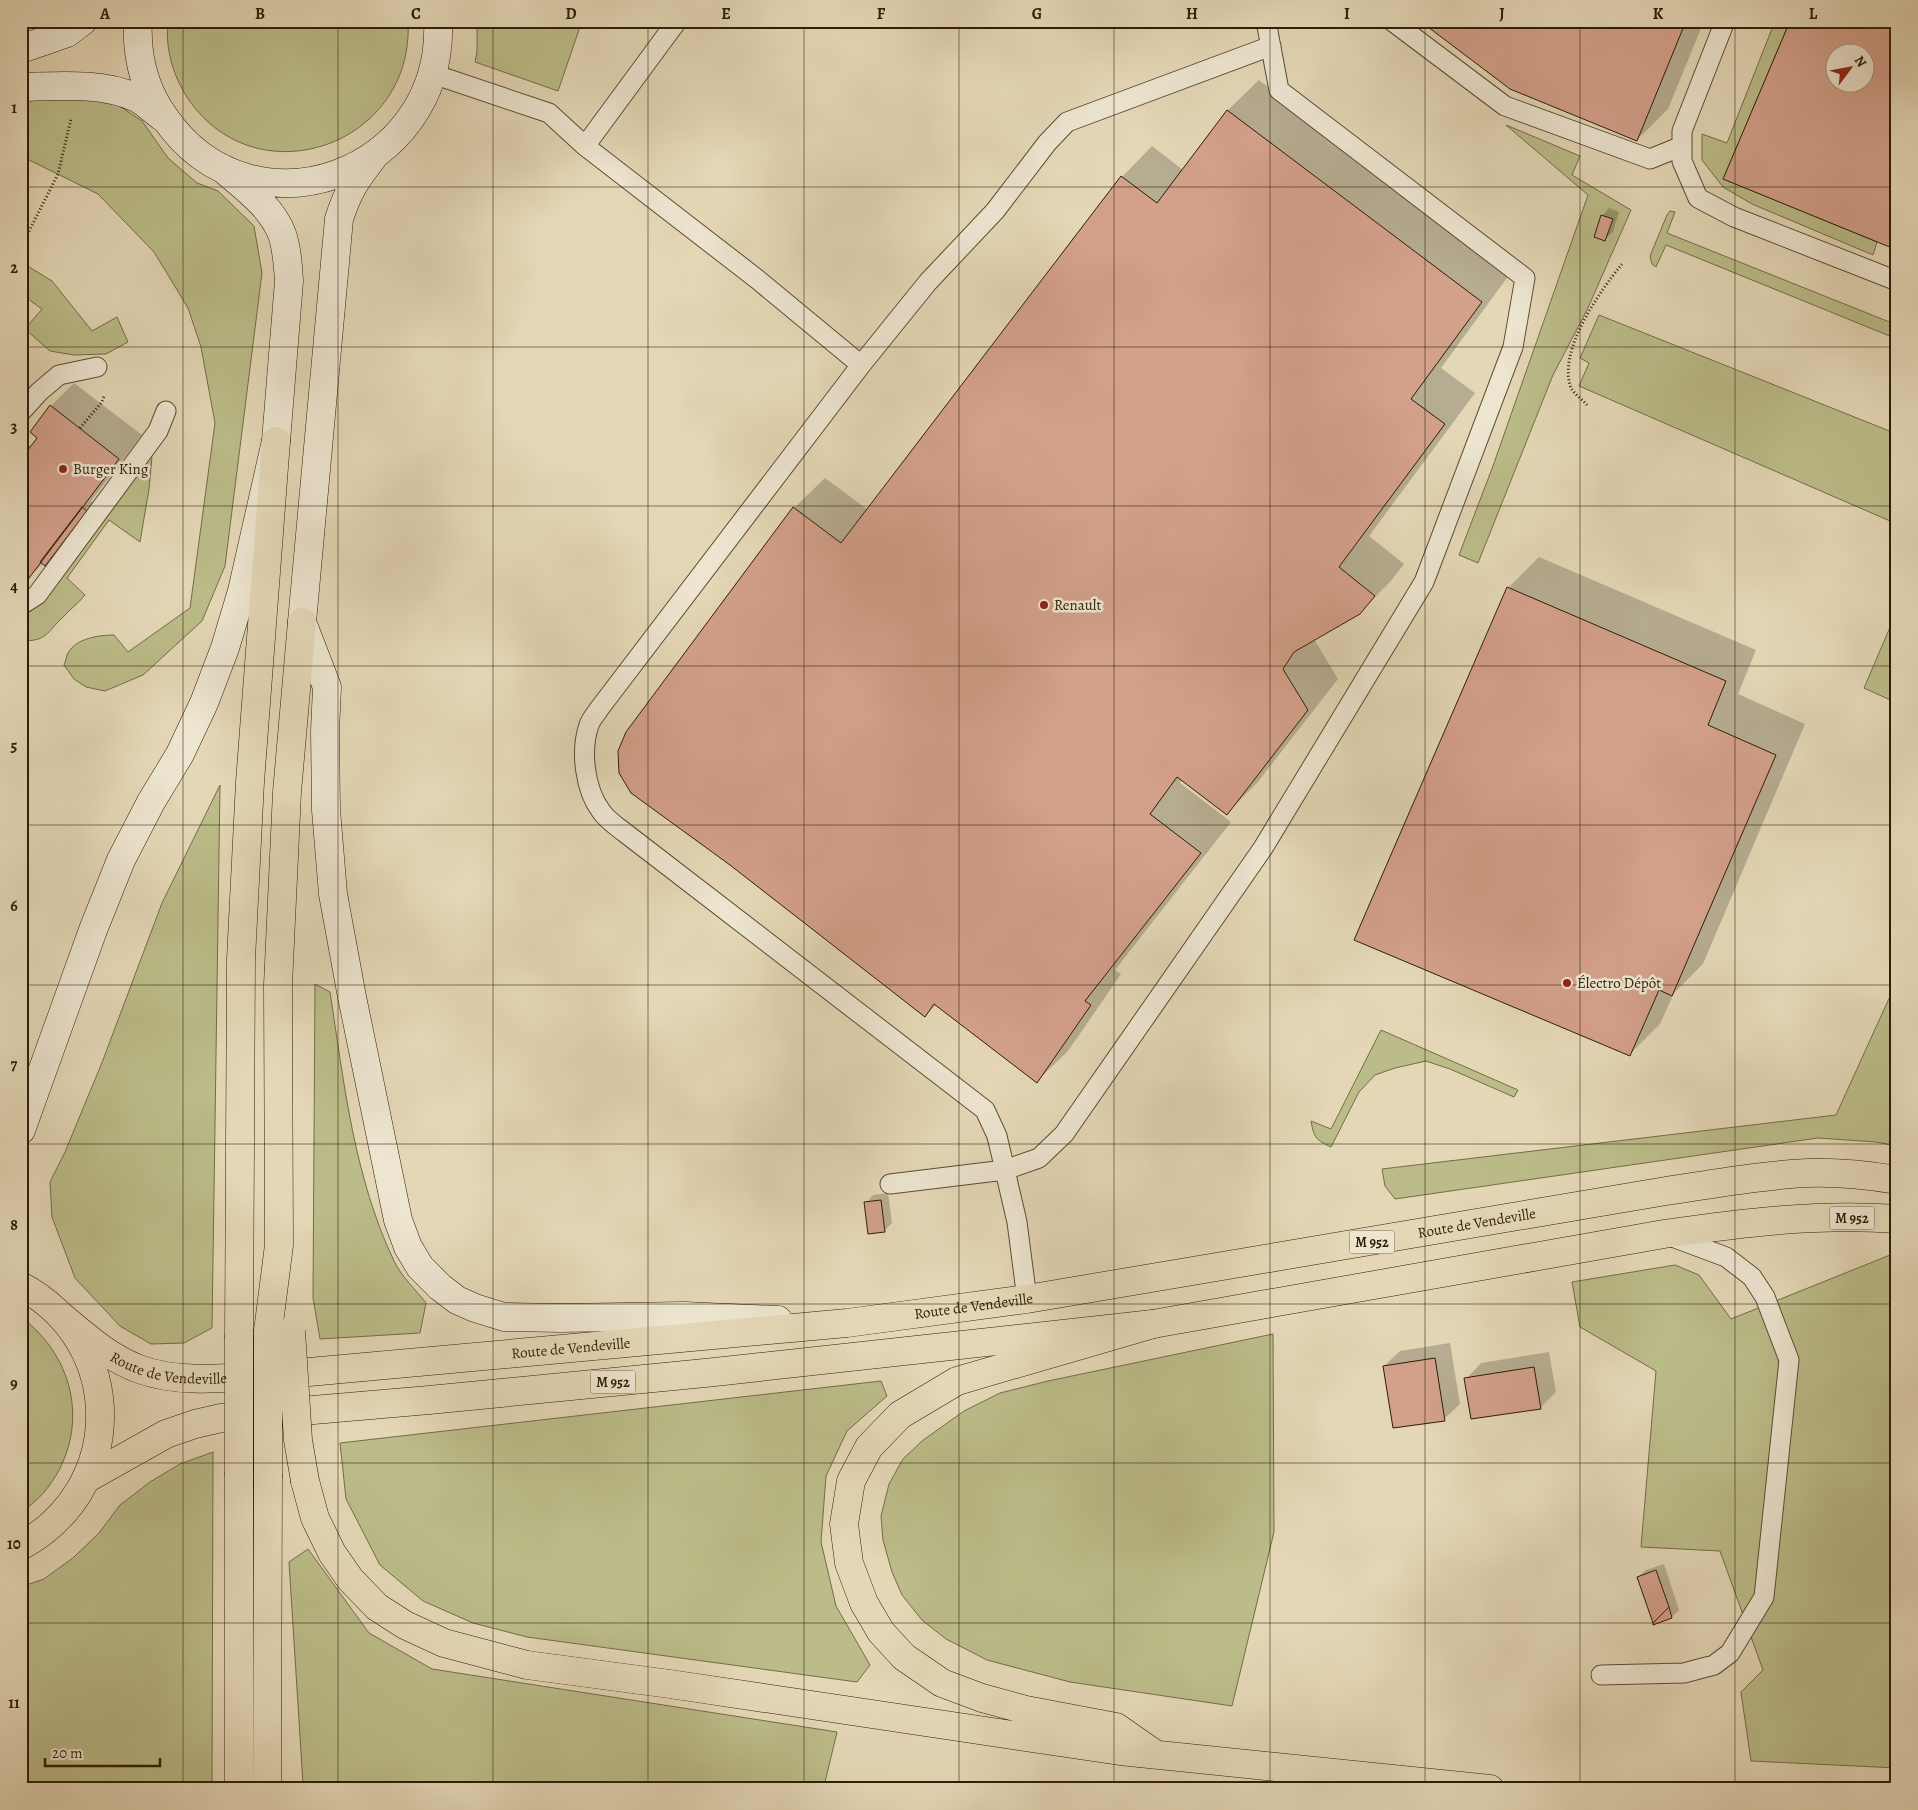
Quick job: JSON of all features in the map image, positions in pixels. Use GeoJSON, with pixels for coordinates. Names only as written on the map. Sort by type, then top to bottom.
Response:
{"type":"FeatureCollection","features":[{"type":"Feature","properties":{"kind":"main road"},"geometry":{"type":"LineString","coordinates":[[240,1789],[238,1335],[241,959],[250,782],[276,441]]}},
{"type":"Feature","properties":{"kind":"main road"},"geometry":{"type":"LineString","coordinates":[[267,1789],[268,1478],[280,1331],[278,985],[287,792],[302,622]]}},
{"type":"Feature","properties":{"kind":"main road","name":"Route de Vendeville"},"geometry":{"type":"LineString","coordinates":[[61,1316],[88,1339],[111,1355],[139,1369],[170,1377],[203,1378],[276,1375],[847,1323],[1027,1299],[1666,1191],[1752,1179],[1808,1173],[1862,1174],[1897,1180]]}},
{"type":"Feature","properties":{"kind":"main road"},"geometry":{"type":"LineString","coordinates":[[1807,1218],[1866,1224],[1897,1230]]}},
{"type":"Feature","properties":{"kind":"main road","name":"M 952"},"geometry":{"type":"LineString","coordinates":[[86,1479],[166,1434],[220,1418],[686,1375],[1153,1324],[1664,1234],[1746,1222],[1807,1218],[1897,1219]]}},
{"type":"Feature","properties":{"kind":"main road"},"geometry":{"type":"LineString","coordinates":[[21,1286],[47,1302],[61,1316],[84,1348],[97,1384],[100,1403],[99,1432],[93,1461],[86,1479],[72,1504],[50,1527],[21,1546]]}},
{"type":"Feature","properties":{"kind":"main road"},"geometry":{"type":"LineString","coordinates":[[1153,1324],[957,1381],[900,1415],[869,1448],[851,1481],[844,1524],[849,1563],[864,1603],[881,1632],[904,1658],[942,1683],[982,1698],[1026,1710],[1116,1727],[1156,1754]]}},
{"type":"Feature","properties":{"kind":"main road"},"geometry":{"type":"LineString","coordinates":[[280,1331],[305,1480],[316,1518],[332,1553],[350,1579],[377,1606],[405,1625],[444,1643],[527,1665],[1156,1754],[1490,1789]]}},
{"type":"Feature","properties":{"kind":"street"},"geometry":{"type":"LineString","coordinates":[[21,49],[67,33],[83,21]]}},
{"type":"Feature","properties":{"kind":"street"},"geometry":{"type":"LineString","coordinates":[[21,1130],[121,860],[151,802],[180,754],[204,703],[225,648],[242,591],[276,441],[289,281],[287,256],[282,234],[265,207],[222,168],[186,143],[167,120],[151,95],[142,67],[137,37],[138,21]]}},
{"type":"Feature","properties":{"kind":"street"},"geometry":{"type":"LineString","coordinates":[[222,168],[263,181],[307,182],[349,170],[374,156],[386,147],[406,126],[422,101],[432,74],[437,46],[438,21]]}},
{"type":"Feature","properties":{"kind":"street"},"geometry":{"type":"LineString","coordinates":[[21,87],[78,87],[122,92],[139,99],[167,120]]}},
{"type":"Feature","properties":{"kind":"street"},"geometry":{"type":"LineString","coordinates":[[374,156],[357,177],[346,195],[339,219],[302,622],[327,687],[325,731],[326,810],[333,894],[350,988],[398,1220],[408,1247],[420,1267],[440,1287],[457,1300],[504,1317],[684,1316],[847,1323]]}},
{"type":"Feature","properties":{"kind":"lane"},"geometry":{"type":"LineString","coordinates":[[585,146],[677,21]]}},
{"type":"Feature","properties":{"kind":"lane"},"geometry":{"type":"LineString","coordinates":[[890,1184],[1005,1170],[1039,1158],[1064,1134],[1263,848],[1424,582],[1513,347],[1525,278],[1279,90],[1266,21]]}},
{"type":"Feature","properties":{"kind":"lane"},"geometry":{"type":"LineString","coordinates":[[1392,21],[1505,106],[1650,159],[1682,146]]}},
{"type":"Feature","properties":{"kind":"lane"},"geometry":{"type":"LineString","coordinates":[[1725,21],[1682,131],[1682,161],[1698,198],[1734,218],[1897,281]]}},
{"type":"Feature","properties":{"kind":"lane"},"geometry":{"type":"LineString","coordinates":[[1027,1299],[1016,1222],[1005,1170],[997,1136],[985,1110],[624,832],[602,813],[593,799],[588,785],[586,742],[589,724],[861,365],[928,282],[995,211],[1047,143],[1067,122],[1271,46]]}},
{"type":"Feature","properties":{"kind":"lane"},"geometry":{"type":"LineString","coordinates":[[432,74],[549,114],[585,146],[757,279],[861,365]]}},
{"type":"Feature","properties":{"kind":"lane"},"geometry":{"type":"LineString","coordinates":[[21,412],[38,392],[59,375],[96,366]]}},
{"type":"Feature","properties":{"kind":"lane"},"geometry":{"type":"LineString","coordinates":[[21,605],[37,595],[158,431],[166,411]]}},
{"type":"Feature","properties":{"kind":"lane"},"geometry":{"type":"LineString","coordinates":[[1601,1675],[1684,1673],[1714,1665],[1730,1654],[1764,1597],[1789,1360],[1765,1297],[1752,1276],[1726,1257],[1664,1234]]}},
{"type":"Feature","properties":{"kind":"path"},"geometry":{"type":"LineString","coordinates":[[21,247],[58,174],[78,87]]}},
{"type":"Feature","properties":{"kind":"path"},"geometry":{"type":"LineString","coordinates":[[1587,405],[1572,389],[1569,366],[1584,320],[1606,284],[1622,264]]}},
{"type":"Feature","properties":{"kind":"green space"},"geometry":{"type":"Polygon","coordinates":[[[168,21],[408,21],[403,65],[386,101],[358,128],[324,145],[287,152],[249,146],[214,127],[185,94],[176,77],[170,59],[168,21]]]}},
{"type":"Feature","properties":{"kind":"green space"},"geometry":{"type":"Polygon","coordinates":[[[477,21],[582,21],[558,91],[475,62],[477,52],[477,21]]]}},
{"type":"Feature","properties":{"kind":"green space"},"geometry":{"type":"Polygon","coordinates":[[[1775,21],[1790,21],[1724,179],[1877,242],[1873,255],[1752,204],[1723,187],[1702,160],[1702,134],[1727,143],[1775,21]]]}},
{"type":"Feature","properties":{"kind":"green space"},"geometry":{"type":"Polygon","coordinates":[[[21,98],[89,99],[118,105],[142,121],[168,158],[197,183],[218,191],[254,226],[262,273],[225,566],[202,621],[143,675],[105,691],[86,687],[74,679],[64,665],[67,654],[82,641],[108,635],[114,635],[128,652],[190,608],[215,423],[201,347],[188,308],[154,252],[98,194],[21,156],[21,98]]]}},
{"type":"Feature","properties":{"kind":"green space"},"geometry":{"type":"Polygon","coordinates":[[[1506,125],[1580,156],[1572,175],[1631,210],[1587,310],[1553,375],[1478,563],[1459,555],[1493,466],[1588,195],[1506,125]]]}},
{"type":"Feature","properties":{"kind":"green space"},"geometry":{"type":"Polygon","coordinates":[[[1670,211],[1675,212],[1667,233],[1897,325],[1897,339],[1666,245],[1656,267],[1652,264],[1650,256],[1670,211]]]}},
{"type":"Feature","properties":{"kind":"green space"},"geometry":{"type":"Polygon","coordinates":[[[21,262],[52,281],[92,331],[117,317],[128,342],[106,354],[74,355],[50,351],[25,329],[42,309],[21,294],[21,262]]]}},
{"type":"Feature","properties":{"kind":"green space"},"geometry":{"type":"Polygon","coordinates":[[[1599,315],[1897,434],[1897,524],[1579,386],[1589,363],[1580,358],[1599,315]]]}},
{"type":"Feature","properties":{"kind":"green space"},"geometry":{"type":"Polygon","coordinates":[[[150,455],[152,457],[149,489],[140,542],[109,520],[67,578],[85,595],[42,638],[21,641],[21,615],[31,611],[45,595],[150,455]]]}},
{"type":"Feature","properties":{"kind":"green space"},"geometry":{"type":"Polygon","coordinates":[[[1897,611],[1897,703],[1864,688],[1897,611]]]}},
{"type":"Feature","properties":{"kind":"green space"},"geometry":{"type":"Polygon","coordinates":[[[220,785],[212,1328],[184,1343],[151,1344],[120,1326],[75,1278],[52,1217],[50,1182],[65,1152],[103,1060],[162,903],[220,785]]]}},
{"type":"Feature","properties":{"kind":"green space"},"geometry":{"type":"Polygon","coordinates":[[[1897,981],[1897,1146],[1876,1142],[1818,1138],[1395,1199],[1385,1186],[1382,1169],[1836,1115],[1897,981]]]}},
{"type":"Feature","properties":{"kind":"green space"},"geometry":{"type":"Polygon","coordinates":[[[315,984],[330,992],[352,1129],[369,1196],[380,1229],[397,1267],[426,1303],[420,1333],[320,1339],[313,1298],[315,984]]]}},
{"type":"Feature","properties":{"kind":"green space"},"geometry":{"type":"Polygon","coordinates":[[[1381,1030],[1518,1090],[1514,1097],[1450,1069],[1426,1061],[1395,1068],[1375,1075],[1359,1092],[1331,1147],[1316,1138],[1311,1121],[1331,1129],[1381,1030]]]}},
{"type":"Feature","properties":{"kind":"green space"},"geometry":{"type":"Polygon","coordinates":[[[1890,1255],[1897,1257],[1897,1768],[1751,1761],[1741,1692],[1763,1670],[1720,1551],[1641,1547],[1656,1371],[1580,1327],[1572,1282],[1675,1265],[1699,1275],[1731,1319],[1890,1255]]]}},
{"type":"Feature","properties":{"kind":"green space"},"geometry":{"type":"Polygon","coordinates":[[[21,1317],[40,1334],[54,1353],[65,1374],[71,1396],[73,1419],[70,1442],[62,1464],[46,1490],[21,1513],[21,1317]]]}},
{"type":"Feature","properties":{"kind":"green space"},"geometry":{"type":"Polygon","coordinates":[[[1273,1334],[1274,1532],[1232,1706],[1070,1682],[987,1660],[946,1639],[922,1620],[902,1595],[892,1572],[883,1540],[881,1516],[889,1484],[903,1459],[922,1441],[964,1411],[1000,1393],[1048,1381],[1273,1334]]]}},
{"type":"Feature","properties":{"kind":"green space"},"geometry":{"type":"Polygon","coordinates":[[[881,1381],[887,1396],[847,1431],[826,1476],[821,1542],[836,1606],[870,1665],[857,1682],[527,1637],[473,1623],[423,1601],[380,1565],[346,1499],[340,1443],[881,1381]]]}},
{"type":"Feature","properties":{"kind":"green space"},"geometry":{"type":"Polygon","coordinates":[[[213,1452],[212,1787],[21,1788],[21,1587],[44,1579],[74,1557],[99,1533],[120,1505],[150,1482],[180,1464],[213,1452]]]}},
{"type":"Feature","properties":{"kind":"green space"},"geometry":{"type":"Polygon","coordinates":[[[308,1549],[369,1633],[432,1669],[837,1732],[825,1782],[303,1784],[289,1562],[308,1549]]]}},
{"type":"Feature","properties":{"kind":"building"},"geometry":{"type":"Polygon","coordinates":[[[1420,21],[1686,21],[1637,141],[1510,89],[1420,21]]]}},
{"type":"Feature","properties":{"kind":"building"},"geometry":{"type":"Polygon","coordinates":[[[1790,21],[1897,21],[1897,250],[1723,179],[1790,21]]]}},
{"type":"Feature","properties":{"kind":"building","name":"Renault"},"geometry":{"type":"Polygon","coordinates":[[[1227,110],[1482,302],[1411,399],[1445,424],[1339,567],[1375,596],[1360,614],[1294,652],[1283,669],[1308,710],[1227,815],[1177,777],[1150,814],[1201,853],[1085,1001],[1091,1005],[1037,1083],[934,1004],[925,1017],[730,865],[631,793],[619,773],[618,751],[626,732],[793,507],[841,543],[1121,176],[1157,203],[1227,110]]]}},
{"type":"Feature","properties":{"kind":"building"},"geometry":{"type":"Polygon","coordinates":[[[1601,215],[1613,219],[1605,241],[1594,237],[1601,215]]]}},
{"type":"Feature","properties":{"kind":"building"},"geometry":{"type":"Polygon","coordinates":[[[50,405],[119,459],[23,586],[21,459],[37,438],[30,432],[50,405]]]}},
{"type":"Feature","properties":{"kind":"building"},"geometry":{"type":"Polygon","coordinates":[[[82,507],[87,511],[45,566],[40,562],[82,507]]]}},
{"type":"Feature","properties":{"kind":"building"},"geometry":{"type":"Polygon","coordinates":[[[1507,587],[1726,681],[1708,725],[1776,755],[1672,996],[1659,990],[1630,1056],[1354,940],[1507,587]]]}},
{"type":"Feature","properties":{"kind":"building"},"geometry":{"type":"Polygon","coordinates":[[[881,1200],[885,1232],[868,1234],[864,1202],[881,1200]]]}},
{"type":"Feature","properties":{"kind":"building"},"geometry":{"type":"Polygon","coordinates":[[[1435,1358],[1445,1421],[1393,1428],[1383,1366],[1435,1358]]]}},
{"type":"Feature","properties":{"kind":"building"},"geometry":{"type":"Polygon","coordinates":[[[1534,1367],[1541,1409],[1471,1419],[1464,1378],[1534,1367]]]}},
{"type":"Feature","properties":{"kind":"building"},"geometry":{"type":"Polygon","coordinates":[[[1656,1570],[1669,1607],[1653,1623],[1637,1577],[1656,1570]]]}},
{"type":"Feature","properties":{"kind":"building"},"geometry":{"type":"Polygon","coordinates":[[[1669,1607],[1672,1618],[1653,1625],[1653,1623],[1669,1607]]]}},
{"type":"Feature","properties":{"kind":"place","name":"Burger King"},"geometry":{"type":"Point","coordinates":[63,469]}},
{"type":"Feature","properties":{"kind":"place","name":"Renault"},"geometry":{"type":"Point","coordinates":[1044,605]}},
{"type":"Feature","properties":{"kind":"place","name":"Électro Dépôt"},"geometry":{"type":"Point","coordinates":[1567,983]}}]}
